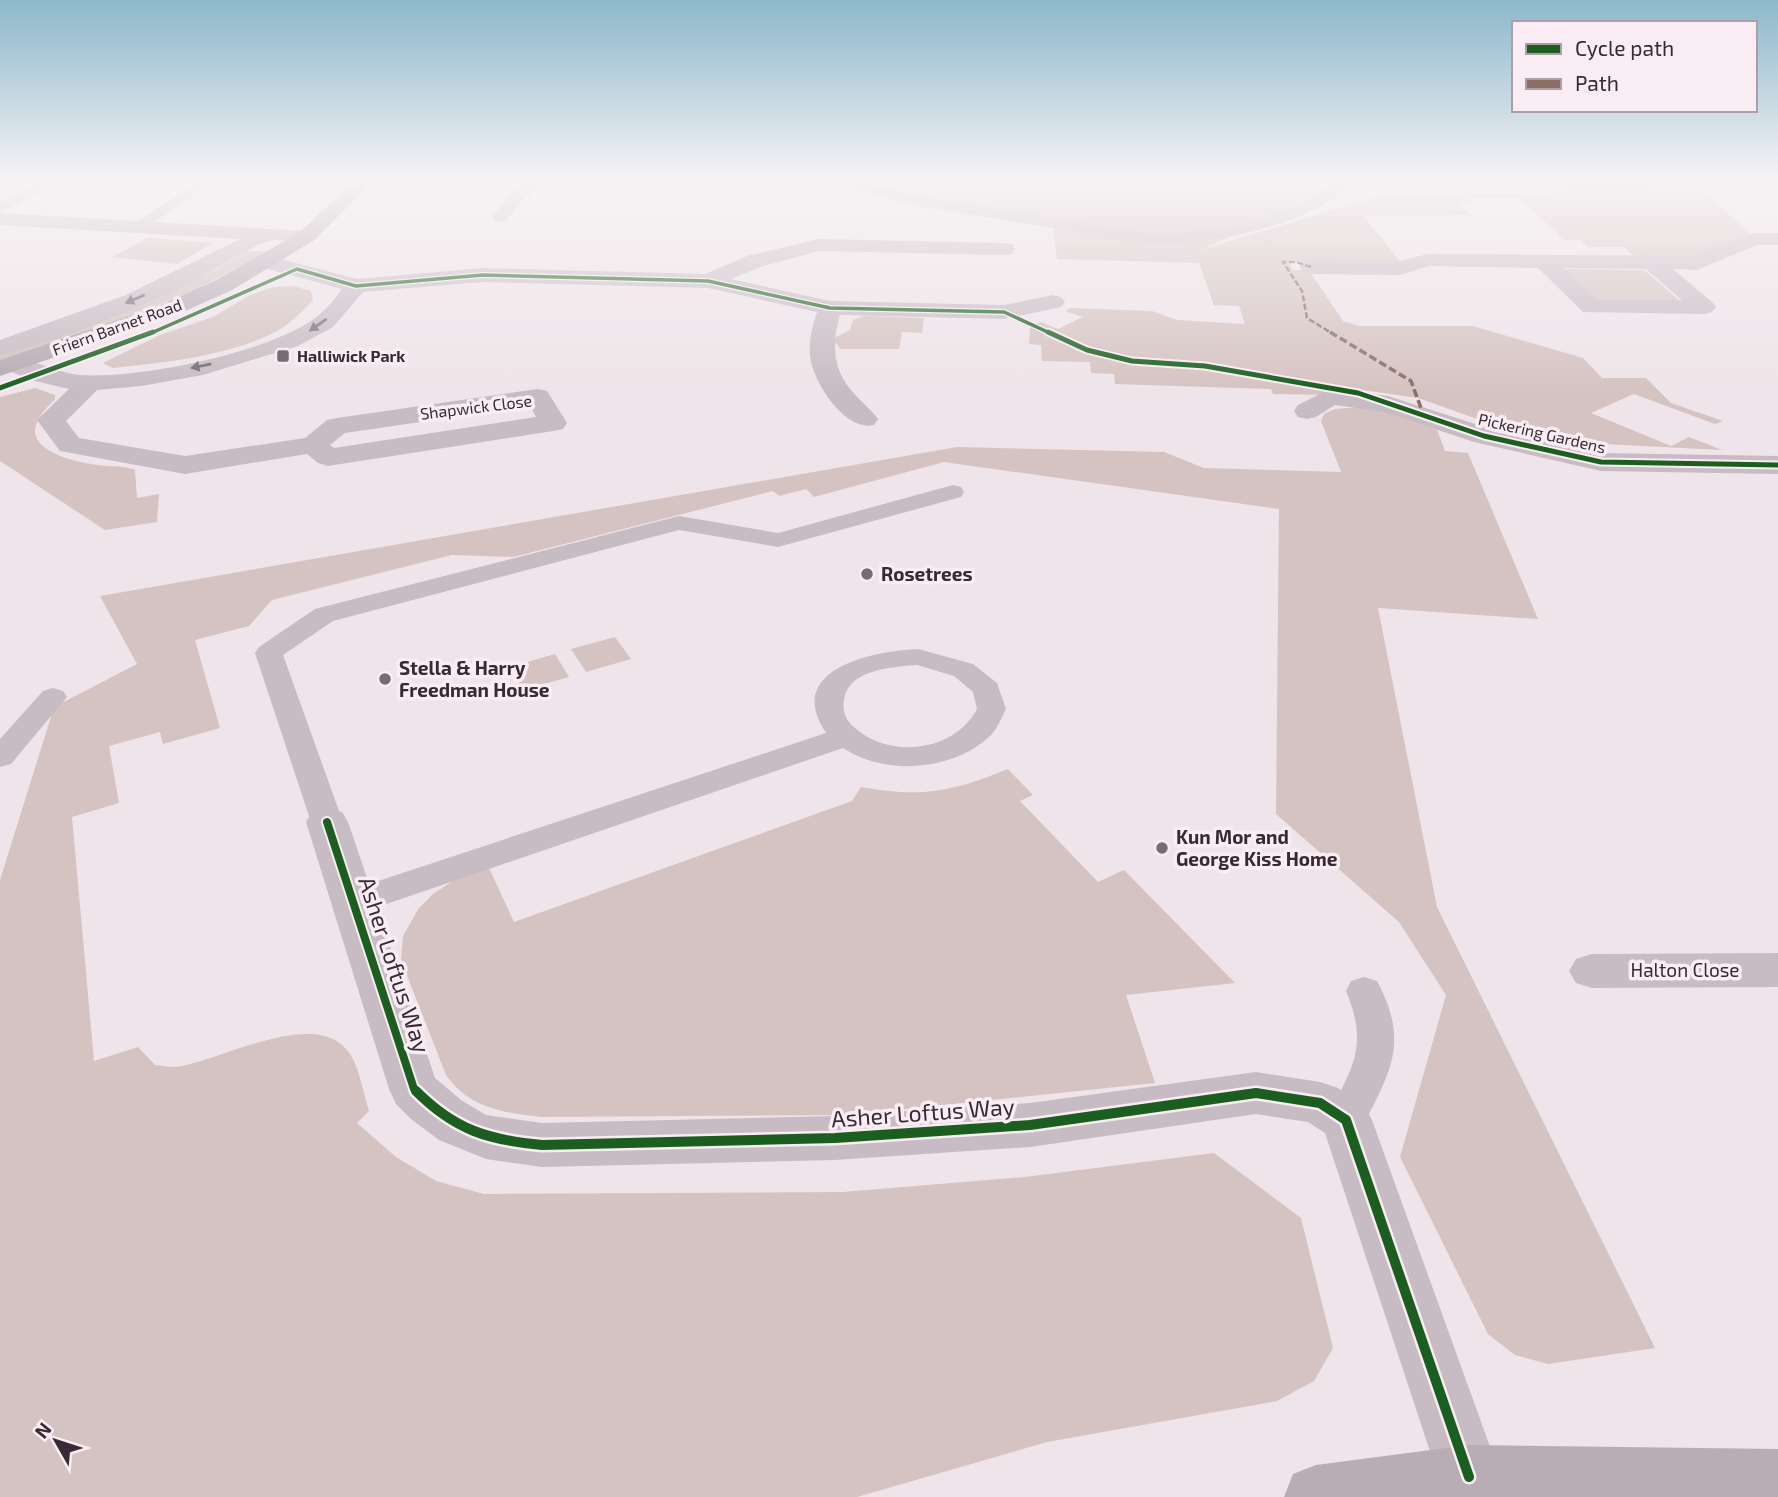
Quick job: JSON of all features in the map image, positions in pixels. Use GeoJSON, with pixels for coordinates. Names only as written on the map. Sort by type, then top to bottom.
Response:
{"type":"FeatureCollection","features":[{"type":"Feature","properties":{"kind":"main road","name":"Friern Barnet Road"},"geometry":{"type":"LineString","coordinates":[[4,360],[166,311],[224,285],[282,251]]}},
{"type":"Feature","properties":{"kind":"main road"},"geometry":{"type":"LineString","coordinates":[[1316,1497],[1469,1477],[1778,1481]]}},
{"type":"Feature","properties":{"kind":"street","name":"Friern Barnet Road"},"geometry":{"type":"LineString","coordinates":[[4,360],[204,268],[235,251]]}},
{"type":"Feature","properties":{"kind":"street"},"geometry":{"type":"LineString","coordinates":[[708,281],[755,261],[795,251]]}},
{"type":"Feature","properties":{"kind":"street"},"geometry":{"type":"LineString","coordinates":[[1311,267],[1400,268],[1428,260],[1697,263],[1726,251]]}},
{"type":"Feature","properties":{"kind":"street"},"geometry":{"type":"LineString","coordinates":[[265,261],[356,286],[483,275],[708,281],[830,308],[1004,312],[1053,303]]}},
{"type":"Feature","properties":{"kind":"street"},"geometry":{"type":"LineString","coordinates":[[1545,262],[1591,307],[1704,307],[1652,263]]}},
{"type":"Feature","properties":{"kind":"street"},"geometry":{"type":"LineString","coordinates":[[4,360],[69,381],[90,383],[142,378],[238,358],[312,331],[344,305],[356,286]]}},
{"type":"Feature","properties":{"kind":"street"},"geometry":{"type":"LineString","coordinates":[[830,308],[821,332],[823,363],[837,394],[864,419]]}},
{"type":"Feature","properties":{"kind":"street","name":"Shapwick Close"},"geometry":{"type":"LineString","coordinates":[[90,383],[51,420],[70,445],[185,465],[313,445],[337,426],[538,397],[553,423],[328,457],[313,445]]}},
{"type":"Feature","properties":{"kind":"street","name":"Pickering Gardens"},"geometry":{"type":"LineString","coordinates":[[1307,411],[1330,397],[1388,404],[1484,436],[1601,462],[1778,465]]}},
{"type":"Feature","properties":{"kind":"street","name":"Asher Loftus Way"},"geometry":{"type":"LineString","coordinates":[[327,822],[414,1089],[433,1109],[466,1131],[499,1141],[542,1145],[863,1136],[1030,1125],[1256,1093],[1320,1103],[1346,1120]]}},
{"type":"Feature","properties":{"kind":"street","name":"Halton Close"},"geometry":{"type":"LineString","coordinates":[[1592,971],[1778,970]]}},
{"type":"Feature","properties":{"kind":"street"},"geometry":{"type":"LineString","coordinates":[[1346,1120],[1469,1477]]}},
{"type":"Feature","properties":{"kind":"lane"},"geometry":{"type":"LineString","coordinates":[[327,822],[269,653],[324,615],[679,523],[778,540],[953,492]]}},
{"type":"Feature","properties":{"kind":"lane"},"geometry":{"type":"LineString","coordinates":[[354,902],[844,737],[870,750],[902,756],[935,755],[965,745],[985,729],[993,710],[988,691],[972,674],[947,662],[918,657],[887,659],[859,667],[839,681],[828,699],[830,719],[844,737]]}},
{"type":"Feature","properties":{"kind":"lane"},"geometry":{"type":"LineString","coordinates":[[0,757],[53,697]]}},
{"type":"Feature","properties":{"kind":"lane"},"geometry":{"type":"LineString","coordinates":[[1346,1120],[1375,1057],[1378,1040],[1376,1014],[1364,991]]}},
{"type":"Feature","properties":{"kind":"shaded area"},"geometry":{"type":"Polygon","coordinates":[[[124,251],[200,251],[177,264],[112,257],[124,251]]]}},
{"type":"Feature","properties":{"kind":"shaded area"},"geometry":{"type":"Polygon","coordinates":[[[246,251],[267,251],[203,285],[137,314],[0,360],[0,352],[158,297],[246,251]]]}},
{"type":"Feature","properties":{"kind":"shaded area"},"geometry":{"type":"Polygon","coordinates":[[[1056,251],[1392,251],[1400,261],[1288,262],[1293,270],[1309,270],[1343,321],[1359,326],[1473,326],[1583,358],[1602,378],[1646,378],[1671,403],[1723,421],[1715,424],[1634,394],[1591,413],[1671,446],[1689,437],[1722,450],[1583,443],[1503,428],[1418,398],[1363,390],[1331,395],[1273,394],[1271,389],[1115,384],[1114,374],[1091,373],[1090,362],[1042,361],[1041,345],[1029,344],[1030,326],[1041,322],[1058,329],[1083,317],[1065,311],[1071,308],[1152,311],[1177,320],[1245,324],[1239,306],[1214,305],[1199,263],[1057,259],[1056,251]]]}},
{"type":"Feature","properties":{"kind":"shaded area"},"geometry":{"type":"Polygon","coordinates":[[[1628,251],[1716,251],[1689,257],[1635,257],[1628,251]]]}},
{"type":"Feature","properties":{"kind":"shaded area"},"geometry":{"type":"Polygon","coordinates":[[[1564,269],[1644,270],[1680,301],[1598,301],[1564,269]]]}},
{"type":"Feature","properties":{"kind":"shaded area"},"geometry":{"type":"Polygon","coordinates":[[[293,286],[311,291],[313,300],[283,328],[252,342],[173,361],[113,368],[103,363],[160,335],[215,316],[248,296],[273,287],[293,286]]]}},
{"type":"Feature","properties":{"kind":"shaded area"},"geometry":{"type":"Polygon","coordinates":[[[864,316],[924,318],[922,333],[902,332],[899,349],[841,349],[832,339],[850,330],[853,320],[864,316]]]}},
{"type":"Feature","properties":{"kind":"shaded area"},"geometry":{"type":"Polygon","coordinates":[[[35,388],[55,395],[55,399],[41,414],[36,425],[35,434],[39,442],[67,459],[135,470],[137,498],[159,494],[157,522],[105,530],[0,461],[0,397],[35,388]]]}},
{"type":"Feature","properties":{"kind":"shaded area"},"geometry":{"type":"Polygon","coordinates":[[[1362,407],[1398,414],[1437,430],[1445,451],[1468,453],[1538,619],[1378,608],[1437,907],[1655,1348],[1548,1364],[1515,1355],[1488,1334],[1400,1157],[1446,995],[1399,922],[1276,814],[1279,509],[944,462],[814,497],[806,489],[779,496],[773,491],[513,557],[452,555],[272,600],[249,626],[195,640],[220,728],[163,744],[160,732],[109,746],[119,803],[72,817],[94,1061],[138,1047],[155,1065],[179,1067],[271,1039],[317,1034],[336,1040],[353,1060],[369,1111],[357,1123],[396,1157],[436,1181],[484,1194],[843,1192],[1025,1177],[1214,1153],[1301,1218],[1333,1348],[1314,1381],[1277,1401],[1047,1442],[857,1497],[0,1497],[0,880],[54,707],[137,664],[100,596],[957,447],[1164,452],[1204,468],[1341,472],[1321,421],[1324,414],[1335,409],[1362,407]]]}},
{"type":"Feature","properties":{"kind":"shaded area"},"geometry":{"type":"Polygon","coordinates":[[[615,637],[631,659],[586,672],[571,649],[615,637]]]}},
{"type":"Feature","properties":{"kind":"shaded area"},"geometry":{"type":"Polygon","coordinates":[[[555,654],[569,677],[523,690],[510,667],[555,654]]]}},
{"type":"Feature","properties":{"kind":"shaded area"},"geometry":{"type":"Polygon","coordinates":[[[1008,769],[1033,795],[1020,801],[1098,882],[1124,870],[1235,983],[1126,995],[1155,1083],[849,1115],[542,1117],[501,1111],[476,1102],[455,1086],[446,1075],[401,960],[403,936],[419,908],[433,894],[453,881],[489,868],[514,922],[852,801],[861,787],[902,792],[936,791],[970,783],[1008,769]]]}},
{"type":"Feature","properties":{"kind":"marked path"},"geometry":{"type":"LineString","coordinates":[[1311,267],[1296,262],[1283,262],[1302,291],[1307,318],[1411,381],[1424,416]]}},
{"type":"Feature","properties":{"kind":"cycle path"},"geometry":{"type":"LineString","coordinates":[[0,388],[150,333],[297,269],[356,286],[483,275],[708,281],[830,308],[1004,312],[1087,350],[1132,361],[1205,366],[1358,393],[1484,436],[1601,462],[1778,465]]}},
{"type":"Feature","properties":{"kind":"cycle path"},"geometry":{"type":"LineString","coordinates":[[327,822],[414,1089],[443,1116],[486,1137],[542,1145],[835,1138],[1030,1125],[1256,1093],[1320,1103],[1346,1120],[1469,1477]]}},
{"type":"Feature","properties":{"kind":"place","name":"Halliwick Park"},"geometry":{"type":"Point","coordinates":[283,356]}},
{"type":"Feature","properties":{"kind":"place","name":"Rosetrees"},"geometry":{"type":"Point","coordinates":[867,574]}},
{"type":"Feature","properties":{"kind":"place","name":"Stella & Harry Freedman House"},"geometry":{"type":"Point","coordinates":[385,679]}},
{"type":"Feature","properties":{"kind":"place","name":"Kun Mor and George Kiss Home"},"geometry":{"type":"Point","coordinates":[1162,848]}}]}
